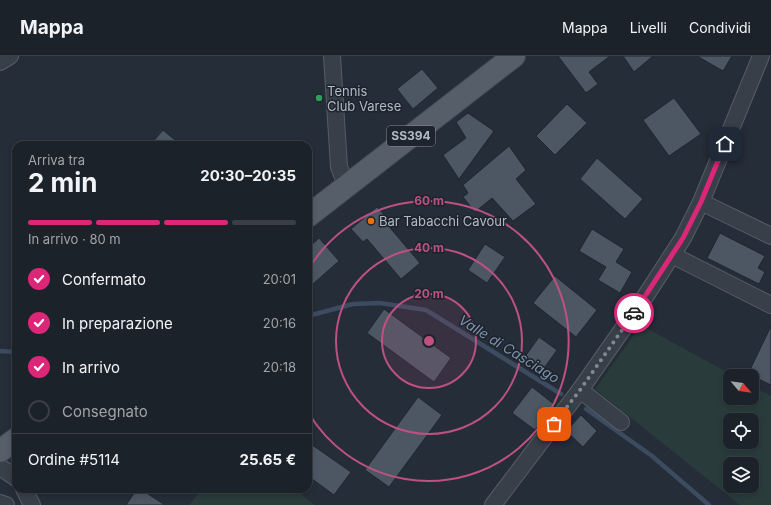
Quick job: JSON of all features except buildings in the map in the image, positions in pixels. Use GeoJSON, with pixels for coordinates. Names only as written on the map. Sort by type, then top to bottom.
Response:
{"type":"FeatureCollection","features":[{"type":"Feature","properties":{"kind":"main road","name":"SS394"},"geometry":{"type":"LineString","coordinates":[[312,213],[514,56]]}},
{"type":"Feature","properties":{"kind":"main road"},"geometry":{"type":"LineString","coordinates":[[0,451],[12,442]]}},
{"type":"Feature","properties":{"kind":"street"},"geometry":{"type":"LineString","coordinates":[[0,62],[10,56]]}},
{"type":"Feature","properties":{"kind":"street"},"geometry":{"type":"LineString","coordinates":[[332,56],[339,167],[347,187]]}},
{"type":"Feature","properties":{"kind":"street"},"geometry":{"type":"LineString","coordinates":[[493,505],[580,390],[683,238],[701,202],[761,56]]}},
{"type":"Feature","properties":{"kind":"street"},"geometry":{"type":"LineString","coordinates":[[701,202],[771,236]]}},
{"type":"Feature","properties":{"kind":"street"},"geometry":{"type":"LineString","coordinates":[[672,255],[771,305]]}},
{"type":"Feature","properties":{"kind":"street"},"geometry":{"type":"LineString","coordinates":[[580,390],[621,422]]}},
{"type":"Feature","properties":{"kind":"street"},"geometry":{"type":"LineString","coordinates":[[0,467],[12,475]]}},
{"type":"Feature","properties":{"kind":"street"},"geometry":{"type":"LineString","coordinates":[[26,493],[32,505]]}},
{"type":"Feature","properties":{"kind":"shaded area"},"geometry":{"type":"Polygon","coordinates":[[[641,325],[723,370],[723,405],[759,405],[759,390],[771,396],[771,505],[740,505],[725,493],[759,493],[759,457],[723,457],[723,491],[595,389],[641,325]]]}},
{"type":"Feature","properties":{"kind":"shaded area"},"geometry":{"type":"Polygon","coordinates":[[[199,493],[299,493],[315,505],[189,505],[199,493]]]}},
{"type":"Feature","properties":{"kind":"waterway","name":"Valle di Casciago"},"geometry":{"type":"LineString","coordinates":[[312,315],[353,304],[380,303],[426,310],[561,394]]}},
{"type":"Feature","properties":{"kind":"waterway","name":"Valle di Casciago"},"geometry":{"type":"LineString","coordinates":[[0,351],[12,352]]}},
{"type":"Feature","properties":{"kind":"waterway","name":"Valle di Casciago"},"geometry":{"type":"LineString","coordinates":[[586,409],[652,456],[709,505]]}},
{"type":"Feature","properties":{"kind":"way so far"},"geometry":{"type":"LineString","coordinates":[[554,424],[580,390],[634,313]]}},
{"type":"Feature","properties":{"kind":"place","name":"Tennis Club Varese"},"geometry":{"type":"Point","coordinates":[319,98]}},
{"type":"Feature","properties":{"kind":"place","name":"Bar Tabacchi Cavour"},"geometry":{"type":"Point","coordinates":[371,221]}},
{"type":"Feature","properties":{"kind":"route"},"geometry":{"type":"LineString","coordinates":[[634,313],[693,220],[725,144]]}}]}
